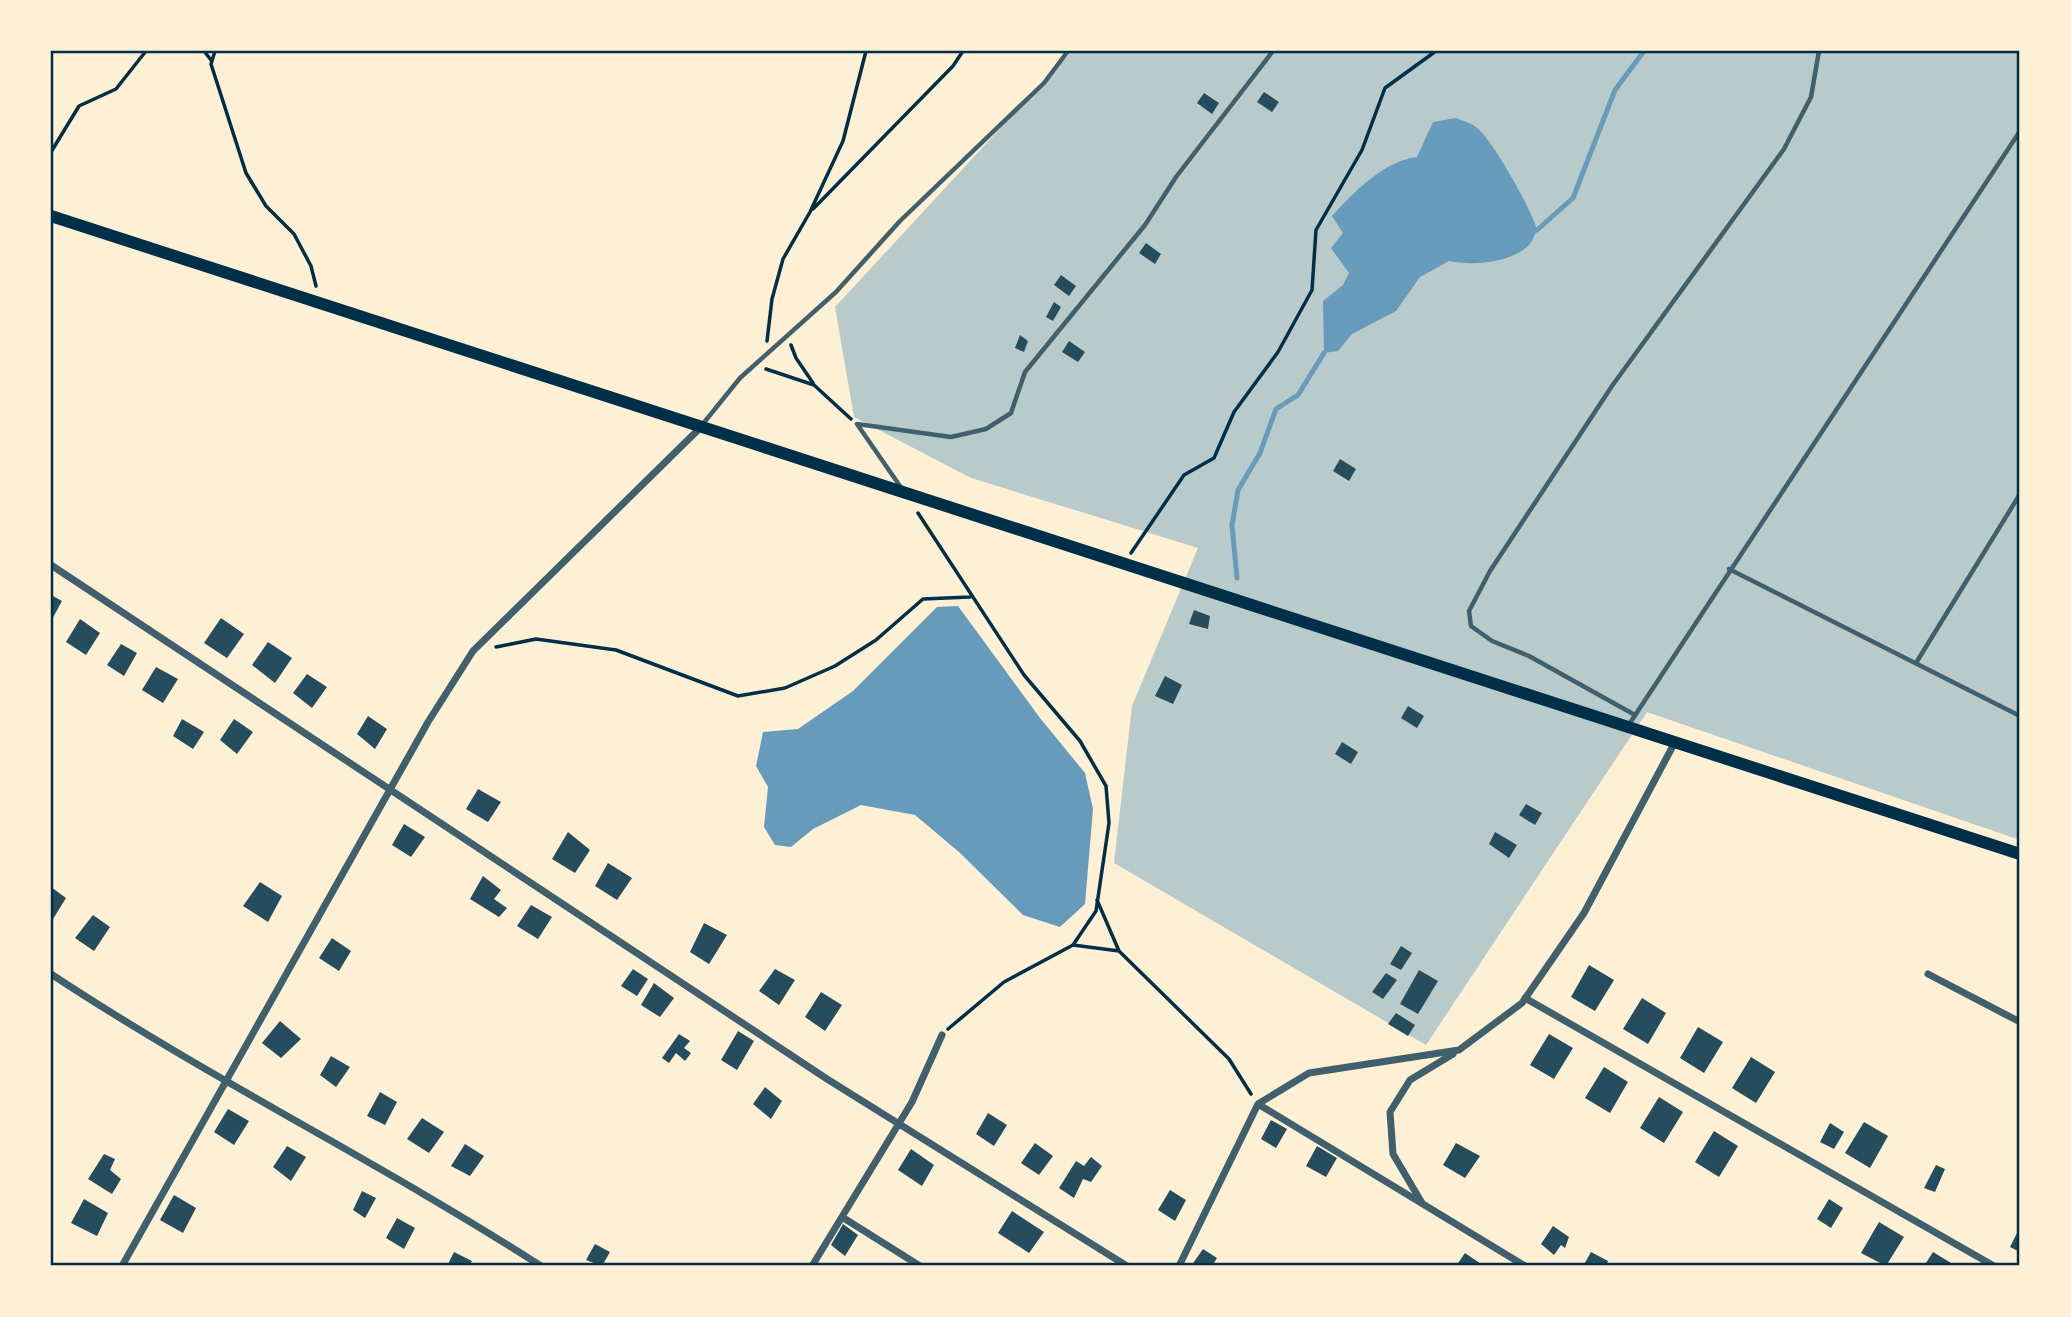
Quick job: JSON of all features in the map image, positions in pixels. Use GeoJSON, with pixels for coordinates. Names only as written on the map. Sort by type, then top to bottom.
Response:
{"type":"FeatureCollection","features":[{"type":"Feature","properties":{"kind":"main road"},"geometry":{"type":"LineString","coordinates":[[51,216],[2020,854]]}},
{"type":"Feature","properties":{"kind":"street"},"geometry":{"type":"LineString","coordinates":[[122,1266],[428,722],[473,652],[701,426]]}},
{"type":"Feature","properties":{"kind":"street"},"geometry":{"type":"LineString","coordinates":[[51,565],[389,791],[898,1124],[1127,1266]]}},
{"type":"Feature","properties":{"kind":"street"},"geometry":{"type":"LineString","coordinates":[[1423,1204],[1393,1154],[1390,1112],[1410,1080],[1459,1050],[1525,999],[1584,913],[1675,742]]}},
{"type":"Feature","properties":{"kind":"street"},"geometry":{"type":"LineString","coordinates":[[51,974],[135,1030],[226,1079],[541,1266]]}},
{"type":"Feature","properties":{"kind":"street"},"geometry":{"type":"LineString","coordinates":[[1928,974],[2020,1022]]}},
{"type":"Feature","properties":{"kind":"street"},"geometry":{"type":"LineString","coordinates":[[1525,999],[1994,1266]]}},
{"type":"Feature","properties":{"kind":"street"},"geometry":{"type":"LineString","coordinates":[[812,1266],[912,1102],[942,1035]]}},
{"type":"Feature","properties":{"kind":"street"},"geometry":{"type":"LineString","coordinates":[[1179,1266],[1258,1104],[1309,1073],[1459,1050]]}},
{"type":"Feature","properties":{"kind":"street"},"geometry":{"type":"LineString","coordinates":[[1258,1104],[1525,1266]]}},
{"type":"Feature","properties":{"kind":"street"},"geometry":{"type":"LineString","coordinates":[[842,1217],[920,1266]]}},
{"type":"Feature","properties":{"kind":"lane"},"geometry":{"type":"LineString","coordinates":[[701,426],[754,365],[836,292],[900,220],[1044,83],[1068,51]]}},
{"type":"Feature","properties":{"kind":"lane"},"geometry":{"type":"LineString","coordinates":[[857,424],[951,437],[986,429],[1011,413],[1025,372],[1145,225],[1175,177],[1273,51]]}},
{"type":"Feature","properties":{"kind":"lane"},"geometry":{"type":"LineString","coordinates":[[1635,715],[1529,656],[1492,641],[1471,626],[1469,611],[1490,571],[1612,386],[1784,149],[1811,97],[1819,51]]}},
{"type":"Feature","properties":{"kind":"lane"},"geometry":{"type":"LineString","coordinates":[[1628,727],[1729,569],[2020,131]]}},
{"type":"Feature","properties":{"kind":"lane"},"geometry":{"type":"LineString","coordinates":[[857,424],[905,492]]}},
{"type":"Feature","properties":{"kind":"lane"},"geometry":{"type":"LineString","coordinates":[[1916,663],[2020,494]]}},
{"type":"Feature","properties":{"kind":"lane"},"geometry":{"type":"LineString","coordinates":[[1729,569],[2020,716]]}},
{"type":"Feature","properties":{"kind":"path"},"geometry":{"type":"LineString","coordinates":[[51,152],[79,106],[116,89],[146,51]]}},
{"type":"Feature","properties":{"kind":"path"},"geometry":{"type":"LineString","coordinates":[[204,51],[212,61],[246,173],[267,205],[294,234],[311,267],[321,303]]}},
{"type":"Feature","properties":{"kind":"path"},"geometry":{"type":"LineString","coordinates":[[212,61],[215,51]]}},
{"type":"Feature","properties":{"kind":"path"},"geometry":{"type":"LineString","coordinates":[[766,354],[772,299],[783,259],[810,212],[843,141],[866,51]]}},
{"type":"Feature","properties":{"kind":"path"},"geometry":{"type":"LineString","coordinates":[[810,212],[953,66],[963,51]]}},
{"type":"Feature","properties":{"kind":"path"},"geometry":{"type":"LineString","coordinates":[[1125,564],[1153,517],[1184,475],[1214,458],[1234,412],[1290,331],[1312,290],[1316,230],[1362,150],[1385,88],[1436,51]]}},
{"type":"Feature","properties":{"kind":"path"},"geometry":{"type":"LineString","coordinates":[[788,335],[796,358],[814,385],[857,424]]}},
{"type":"Feature","properties":{"kind":"path"},"geometry":{"type":"LineString","coordinates":[[754,365],[814,385]]}},
{"type":"Feature","properties":{"kind":"path"},"geometry":{"type":"LineString","coordinates":[[905,492],[970,597],[1024,675],[1080,741],[1106,786],[1109,823],[1096,911],[1073,945],[1004,982],[942,1035]]}},
{"type":"Feature","properties":{"kind":"path"},"geometry":{"type":"LineString","coordinates":[[473,652],[536,639],[616,650],[738,696],[785,688],[835,666],[876,639],[923,599],[970,597]]}},
{"type":"Feature","properties":{"kind":"path"},"geometry":{"type":"LineString","coordinates":[[1097,899],[1119,951],[1229,1059],[1258,1104]]}},
{"type":"Feature","properties":{"kind":"path"},"geometry":{"type":"LineString","coordinates":[[1073,945],[1119,951]]}},
{"type":"Feature","properties":{"kind":"shaded area"},"geometry":{"type":"Polygon","coordinates":[[[1072,51],[2020,51],[2020,840],[1647,712],[1426,1045],[1114,863],[1132,706],[1198,548],[971,478],[854,417],[835,307],[1072,51]]]}},
{"type":"Feature","properties":{"kind":"water"},"geometry":{"type":"Polygon","coordinates":[[[1456,118],[1476,127],[1501,159],[1534,221],[1537,230],[1532,242],[1512,256],[1491,262],[1449,261],[1420,277],[1396,311],[1352,334],[1338,351],[1324,353],[1323,301],[1343,285],[1349,273],[1331,248],[1343,233],[1332,216],[1381,171],[1417,157],[1433,122],[1456,118]]]}},
{"type":"Feature","properties":{"kind":"water"},"geometry":{"type":"Polygon","coordinates":[[[958,606],[1040,718],[1085,773],[1093,809],[1085,904],[1060,927],[1023,915],[959,852],[915,815],[861,805],[813,829],[791,847],[775,845],[764,827],[768,787],[756,766],[763,732],[798,729],[853,691],[937,607],[958,606]]]}},
{"type":"Feature","properties":{"kind":"building"},"geometry":{"type":"Polygon","coordinates":[[[1264,92],[1279,102],[1272,112],[1257,102],[1264,92]]]}},
{"type":"Feature","properties":{"kind":"building"},"geometry":{"type":"Polygon","coordinates":[[[1204,93],[1219,103],[1212,114],[1197,103],[1204,93]]]}},
{"type":"Feature","properties":{"kind":"building"},"geometry":{"type":"Polygon","coordinates":[[[1146,243],[1161,254],[1155,264],[1139,253],[1146,243]]]}},
{"type":"Feature","properties":{"kind":"building"},"geometry":{"type":"Polygon","coordinates":[[[1061,275],[1076,286],[1069,296],[1054,285],[1061,275]]]}},
{"type":"Feature","properties":{"kind":"building"},"geometry":{"type":"Polygon","coordinates":[[[1054,302],[1061,307],[1053,321],[1046,317],[1054,302]]]}},
{"type":"Feature","properties":{"kind":"building"},"geometry":{"type":"Polygon","coordinates":[[[1020,335],[1028,341],[1024,352],[1015,348],[1020,335]]]}},
{"type":"Feature","properties":{"kind":"building"},"geometry":{"type":"Polygon","coordinates":[[[1069,341],[1085,352],[1078,362],[1062,352],[1069,341]]]}},
{"type":"Feature","properties":{"kind":"building"},"geometry":{"type":"Polygon","coordinates":[[[1340,459],[1356,469],[1349,481],[1333,471],[1340,459]]]}},
{"type":"Feature","properties":{"kind":"building"},"geometry":{"type":"Polygon","coordinates":[[[51,595],[62,601],[51,621],[51,595]]]}},
{"type":"Feature","properties":{"kind":"building"},"geometry":{"type":"Polygon","coordinates":[[[1194,610],[1210,616],[1208,629],[1189,624],[1194,610]]]}},
{"type":"Feature","properties":{"kind":"building"},"geometry":{"type":"Polygon","coordinates":[[[221,618],[244,634],[227,658],[204,643],[221,618]]]}},
{"type":"Feature","properties":{"kind":"building"},"geometry":{"type":"Polygon","coordinates":[[[80,619],[100,633],[86,655],[66,642],[80,619]]]}},
{"type":"Feature","properties":{"kind":"building"},"geometry":{"type":"Polygon","coordinates":[[[268,642],[292,658],[275,683],[252,665],[268,642]]]}},
{"type":"Feature","properties":{"kind":"building"},"geometry":{"type":"Polygon","coordinates":[[[121,644],[137,653],[124,676],[107,665],[121,644]]]}},
{"type":"Feature","properties":{"kind":"building"},"geometry":{"type":"Polygon","coordinates":[[[156,667],[178,679],[163,703],[142,690],[156,667]]]}},
{"type":"Feature","properties":{"kind":"building"},"geometry":{"type":"Polygon","coordinates":[[[307,674],[327,687],[312,708],[293,693],[307,674]]]}},
{"type":"Feature","properties":{"kind":"building"},"geometry":{"type":"Polygon","coordinates":[[[1165,676],[1182,685],[1173,704],[1155,696],[1165,676]]]}},
{"type":"Feature","properties":{"kind":"building"},"geometry":{"type":"Polygon","coordinates":[[[1408,706],[1424,716],[1417,728],[1401,718],[1408,706]]]}},
{"type":"Feature","properties":{"kind":"building"},"geometry":{"type":"Polygon","coordinates":[[[368,716],[387,729],[375,749],[357,734],[368,716]]]}},
{"type":"Feature","properties":{"kind":"building"},"geometry":{"type":"Polygon","coordinates":[[[182,719],[204,732],[193,749],[173,736],[182,719]]]}},
{"type":"Feature","properties":{"kind":"building"},"geometry":{"type":"Polygon","coordinates":[[[234,719],[253,732],[237,754],[220,740],[234,719]]]}},
{"type":"Feature","properties":{"kind":"building"},"geometry":{"type":"Polygon","coordinates":[[[1342,742],[1358,752],[1351,764],[1335,754],[1342,742]]]}},
{"type":"Feature","properties":{"kind":"building"},"geometry":{"type":"Polygon","coordinates":[[[478,789],[501,802],[488,822],[466,809],[478,789]]]}},
{"type":"Feature","properties":{"kind":"building"},"geometry":{"type":"Polygon","coordinates":[[[1526,804],[1542,813],[1535,825],[1519,815],[1526,804]]]}},
{"type":"Feature","properties":{"kind":"building"},"geometry":{"type":"Polygon","coordinates":[[[404,824],[425,837],[411,857],[392,845],[404,824]]]}},
{"type":"Feature","properties":{"kind":"building"},"geometry":{"type":"Polygon","coordinates":[[[568,832],[590,850],[575,873],[552,859],[568,832]]]}},
{"type":"Feature","properties":{"kind":"building"},"geometry":{"type":"Polygon","coordinates":[[[1495,832],[1517,845],[1509,858],[1489,844],[1495,832]]]}},
{"type":"Feature","properties":{"kind":"building"},"geometry":{"type":"Polygon","coordinates":[[[608,863],[632,878],[617,900],[595,886],[608,863]]]}},
{"type":"Feature","properties":{"kind":"building"},"geometry":{"type":"Polygon","coordinates":[[[483,876],[501,890],[494,899],[507,908],[499,917],[470,899],[483,876]]]}},
{"type":"Feature","properties":{"kind":"building"},"geometry":{"type":"Polygon","coordinates":[[[260,882],[282,896],[268,922],[243,906],[260,882]]]}},
{"type":"Feature","properties":{"kind":"building"},"geometry":{"type":"Polygon","coordinates":[[[51,887],[66,898],[53,919],[51,917],[51,887]]]}},
{"type":"Feature","properties":{"kind":"building"},"geometry":{"type":"Polygon","coordinates":[[[531,905],[552,917],[538,939],[517,926],[531,905]]]}},
{"type":"Feature","properties":{"kind":"building"},"geometry":{"type":"Polygon","coordinates":[[[93,915],[110,927],[94,951],[75,938],[93,915]]]}},
{"type":"Feature","properties":{"kind":"building"},"geometry":{"type":"Polygon","coordinates":[[[704,923],[727,935],[709,964],[690,952],[704,923]]]}},
{"type":"Feature","properties":{"kind":"building"},"geometry":{"type":"Polygon","coordinates":[[[332,938],[351,951],[339,971],[319,958],[332,938]]]}},
{"type":"Feature","properties":{"kind":"building"},"geometry":{"type":"Polygon","coordinates":[[[1401,946],[1412,953],[1401,970],[1390,964],[1401,946]]]}},
{"type":"Feature","properties":{"kind":"building"},"geometry":{"type":"Polygon","coordinates":[[[1589,965],[1614,980],[1595,1011],[1571,997],[1589,965]]]}},
{"type":"Feature","properties":{"kind":"building"},"geometry":{"type":"Polygon","coordinates":[[[633,969],[648,979],[637,996],[621,986],[633,969]]]}},
{"type":"Feature","properties":{"kind":"building"},"geometry":{"type":"Polygon","coordinates":[[[775,969],[795,980],[779,1005],[759,991],[775,969]]]}},
{"type":"Feature","properties":{"kind":"building"},"geometry":{"type":"Polygon","coordinates":[[[1419,970],[1438,981],[1418,1014],[1400,1004],[1419,970]]]}},
{"type":"Feature","properties":{"kind":"building"},"geometry":{"type":"Polygon","coordinates":[[[1386,973],[1397,980],[1383,999],[1372,992],[1386,973]]]}},
{"type":"Feature","properties":{"kind":"building"},"geometry":{"type":"Polygon","coordinates":[[[654,983],[674,998],[660,1017],[641,1005],[654,983]]]}},
{"type":"Feature","properties":{"kind":"building"},"geometry":{"type":"Polygon","coordinates":[[[821,992],[842,1005],[825,1031],[805,1017],[821,992]]]}},
{"type":"Feature","properties":{"kind":"building"},"geometry":{"type":"Polygon","coordinates":[[[1642,998],[1666,1013],[1648,1044],[1623,1029],[1642,998]]]}},
{"type":"Feature","properties":{"kind":"building"},"geometry":{"type":"Polygon","coordinates":[[[1396,1013],[1415,1025],[1408,1036],[1388,1024],[1396,1013]]]}},
{"type":"Feature","properties":{"kind":"building"},"geometry":{"type":"Polygon","coordinates":[[[280,1021],[301,1039],[281,1058],[262,1043],[280,1021]]]}},
{"type":"Feature","properties":{"kind":"building"},"geometry":{"type":"Polygon","coordinates":[[[1698,1027],[1723,1042],[1704,1073],[1680,1058],[1698,1027]]]}},
{"type":"Feature","properties":{"kind":"building"},"geometry":{"type":"Polygon","coordinates":[[[738,1031],[754,1041],[737,1070],[721,1060],[738,1031]]]}},
{"type":"Feature","properties":{"kind":"building"},"geometry":{"type":"Polygon","coordinates":[[[679,1034],[690,1041],[684,1048],[691,1053],[685,1061],[676,1053],[669,1063],[662,1058],[679,1034]]]}},
{"type":"Feature","properties":{"kind":"building"},"geometry":{"type":"Polygon","coordinates":[[[1549,1034],[1573,1048],[1554,1079],[1530,1065],[1549,1034]]]}},
{"type":"Feature","properties":{"kind":"building"},"geometry":{"type":"Polygon","coordinates":[[[331,1056],[350,1067],[336,1087],[320,1075],[331,1056]]]}},
{"type":"Feature","properties":{"kind":"building"},"geometry":{"type":"Polygon","coordinates":[[[1751,1057],[1775,1072],[1756,1103],[1732,1088],[1751,1057]]]}},
{"type":"Feature","properties":{"kind":"building"},"geometry":{"type":"Polygon","coordinates":[[[1604,1067],[1628,1082],[1610,1113],[1585,1098],[1604,1067]]]}},
{"type":"Feature","properties":{"kind":"building"},"geometry":{"type":"Polygon","coordinates":[[[765,1087],[782,1101],[771,1119],[753,1104],[765,1087]]]}},
{"type":"Feature","properties":{"kind":"building"},"geometry":{"type":"Polygon","coordinates":[[[380,1092],[397,1102],[385,1125],[367,1116],[380,1092]]]}},
{"type":"Feature","properties":{"kind":"building"},"geometry":{"type":"Polygon","coordinates":[[[1659,1097],[1683,1112],[1664,1143],[1640,1128],[1659,1097]]]}},
{"type":"Feature","properties":{"kind":"building"},"geometry":{"type":"Polygon","coordinates":[[[228,1109],[249,1121],[234,1145],[214,1132],[228,1109]]]}},
{"type":"Feature","properties":{"kind":"building"},"geometry":{"type":"Polygon","coordinates":[[[988,1113],[1007,1125],[994,1146],[976,1134],[988,1113]]]}},
{"type":"Feature","properties":{"kind":"building"},"geometry":{"type":"Polygon","coordinates":[[[422,1118],[444,1132],[429,1153],[407,1139],[422,1118]]]}},
{"type":"Feature","properties":{"kind":"building"},"geometry":{"type":"Polygon","coordinates":[[[1271,1120],[1287,1129],[1276,1148],[1261,1139],[1271,1120]]]}},
{"type":"Feature","properties":{"kind":"building"},"geometry":{"type":"Polygon","coordinates":[[[1864,1122],[1888,1136],[1870,1168],[1845,1153],[1864,1122]]]}},
{"type":"Feature","properties":{"kind":"building"},"geometry":{"type":"Polygon","coordinates":[[[1830,1123],[1844,1132],[1834,1149],[1820,1142],[1830,1123]]]}},
{"type":"Feature","properties":{"kind":"building"},"geometry":{"type":"Polygon","coordinates":[[[1714,1131],[1738,1146],[1719,1177],[1695,1162],[1714,1131]]]}},
{"type":"Feature","properties":{"kind":"building"},"geometry":{"type":"Polygon","coordinates":[[[1035,1143],[1053,1156],[1039,1175],[1021,1163],[1035,1143]]]}},
{"type":"Feature","properties":{"kind":"building"},"geometry":{"type":"Polygon","coordinates":[[[1456,1143],[1480,1156],[1465,1178],[1443,1165],[1456,1143]]]}},
{"type":"Feature","properties":{"kind":"building"},"geometry":{"type":"Polygon","coordinates":[[[465,1144],[484,1156],[470,1176],[451,1166],[465,1144]]]}},
{"type":"Feature","properties":{"kind":"building"},"geometry":{"type":"Polygon","coordinates":[[[287,1146],[306,1157],[291,1181],[273,1167],[287,1146]]]}},
{"type":"Feature","properties":{"kind":"building"},"geometry":{"type":"Polygon","coordinates":[[[1317,1146],[1337,1158],[1326,1177],[1306,1166],[1317,1146]]]}},
{"type":"Feature","properties":{"kind":"building"},"geometry":{"type":"Polygon","coordinates":[[[911,1149],[934,1165],[922,1186],[898,1170],[911,1149]]]}},
{"type":"Feature","properties":{"kind":"building"},"geometry":{"type":"Polygon","coordinates":[[[104,1154],[115,1159],[110,1170],[121,1179],[112,1194],[88,1179],[104,1154]]]}},
{"type":"Feature","properties":{"kind":"building"},"geometry":{"type":"Polygon","coordinates":[[[1091,1157],[1102,1166],[1091,1182],[1083,1179],[1074,1198],[1059,1188],[1076,1161],[1084,1166],[1091,1157]]]}},
{"type":"Feature","properties":{"kind":"building"},"geometry":{"type":"Polygon","coordinates":[[[1936,1165],[1945,1169],[1935,1192],[1924,1188],[1936,1165]]]}},
{"type":"Feature","properties":{"kind":"building"},"geometry":{"type":"Polygon","coordinates":[[[1170,1190],[1186,1200],[1175,1221],[1158,1210],[1170,1190]]]}},
{"type":"Feature","properties":{"kind":"building"},"geometry":{"type":"Polygon","coordinates":[[[362,1191],[376,1198],[365,1218],[353,1210],[362,1191]]]}},
{"type":"Feature","properties":{"kind":"building"},"geometry":{"type":"Polygon","coordinates":[[[174,1195],[196,1208],[183,1233],[160,1220],[174,1195]]]}},
{"type":"Feature","properties":{"kind":"building"},"geometry":{"type":"Polygon","coordinates":[[[84,1199],[108,1213],[97,1236],[71,1223],[84,1199]]]}},
{"type":"Feature","properties":{"kind":"building"},"geometry":{"type":"Polygon","coordinates":[[[1829,1199],[1843,1208],[1831,1228],[1817,1219],[1829,1199]]]}},
{"type":"Feature","properties":{"kind":"building"},"geometry":{"type":"Polygon","coordinates":[[[1012,1211],[1044,1232],[1029,1253],[998,1233],[1012,1211]]]}},
{"type":"Feature","properties":{"kind":"building"},"geometry":{"type":"Polygon","coordinates":[[[397,1218],[415,1228],[404,1249],[386,1238],[397,1218]]]}},
{"type":"Feature","properties":{"kind":"building"},"geometry":{"type":"Polygon","coordinates":[[[1879,1222],[1904,1237],[1886,1266],[1861,1253],[1879,1222]]]}},
{"type":"Feature","properties":{"kind":"building"},"geometry":{"type":"Polygon","coordinates":[[[843,1224],[858,1235],[845,1256],[831,1245],[843,1224]]]}},
{"type":"Feature","properties":{"kind":"building"},"geometry":{"type":"Polygon","coordinates":[[[1553,1226],[1569,1237],[1565,1248],[1561,1245],[1554,1255],[1541,1244],[1553,1226]]]}},
{"type":"Feature","properties":{"kind":"building"},"geometry":{"type":"Polygon","coordinates":[[[2020,1227],[2020,1252],[2010,1247],[2020,1227]]]}},
{"type":"Feature","properties":{"kind":"building"},"geometry":{"type":"Polygon","coordinates":[[[595,1244],[610,1252],[602,1266],[586,1260],[595,1244]]]}},
{"type":"Feature","properties":{"kind":"building"},"geometry":{"type":"Polygon","coordinates":[[[1203,1249],[1217,1258],[1212,1266],[1191,1266],[1203,1249]]]}},
{"type":"Feature","properties":{"kind":"building"},"geometry":{"type":"Polygon","coordinates":[[[454,1252],[472,1261],[469,1266],[447,1266],[454,1252]]]}},
{"type":"Feature","properties":{"kind":"building"},"geometry":{"type":"Polygon","coordinates":[[[1591,1252],[1608,1261],[1606,1266],[1583,1266],[1591,1252]]]}},
{"type":"Feature","properties":{"kind":"building"},"geometry":{"type":"Polygon","coordinates":[[[1933,1252],[1956,1266],[1924,1266],[1933,1252]]]}},
{"type":"Feature","properties":{"kind":"building"},"geometry":{"type":"Polygon","coordinates":[[[1465,1253],[1484,1266],[1456,1266],[1465,1253]]]}},
{"type":"Feature","properties":{"kind":"waterway"},"geometry":{"type":"LineString","coordinates":[[1537,230],[1573,198],[1615,90],[1644,51]]}},
{"type":"Feature","properties":{"kind":"waterway"},"geometry":{"type":"LineString","coordinates":[[1237,578],[1232,525],[1238,490],[1260,453],[1276,409],[1298,395],[1324,353]]}}]}
